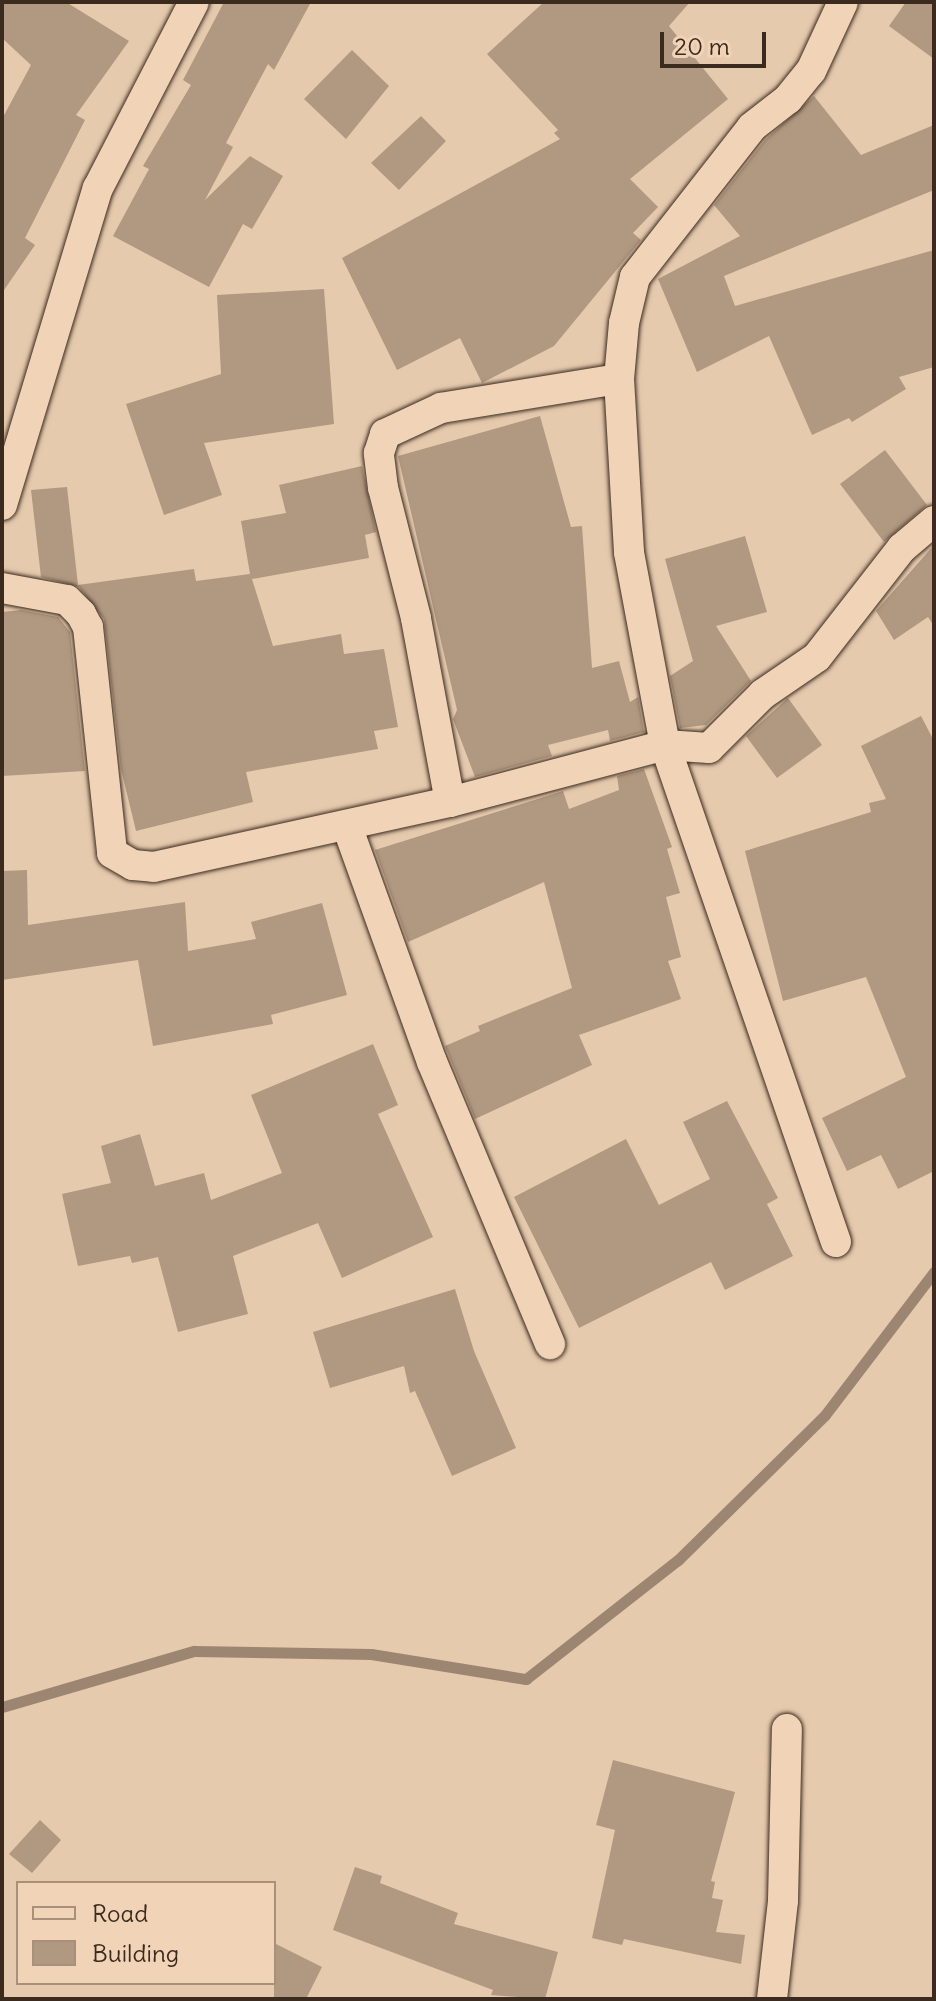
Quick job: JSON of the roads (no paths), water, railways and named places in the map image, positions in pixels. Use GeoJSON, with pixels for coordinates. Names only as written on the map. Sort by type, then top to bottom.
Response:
{"type":"FeatureCollection","features":[{"type":"Feature","properties":{"kind":"street"},"geometry":{"type":"LineString","coordinates":[[2,505],[98,188],[194,2]]}},
{"type":"Feature","properties":{"kind":"street"},"geometry":{"type":"LineString","coordinates":[[836,1242],[665,745],[629,552],[619,379],[635,277],[752,127],[788,99],[811,71],[843,2]]}},
{"type":"Feature","properties":{"kind":"street"},"geometry":{"type":"LineString","coordinates":[[450,802],[416,618],[383,488],[379,453],[385,434],[441,408],[619,379]]}},
{"type":"Feature","properties":{"kind":"street"},"geometry":{"type":"LineString","coordinates":[[2,588],[67,600],[88,627],[112,853],[120,860],[154,867],[450,802],[665,745],[709,748],[763,694],[817,657],[902,548],[934,521]]}},
{"type":"Feature","properties":{"kind":"street"},"geometry":{"type":"LineString","coordinates":[[347,826],[432,1062],[550,1344]]}},
{"type":"Feature","properties":{"kind":"street"},"geometry":{"type":"LineString","coordinates":[[772,1999],[783,1901],[787,1729]]}},
{"type":"Feature","properties":{"kind":"waterway"},"geometry":{"type":"LineString","coordinates":[[2,1707],[194,1651],[371,1654],[526,1679],[678,1560],[825,1415],[934,1272]]}}]}
